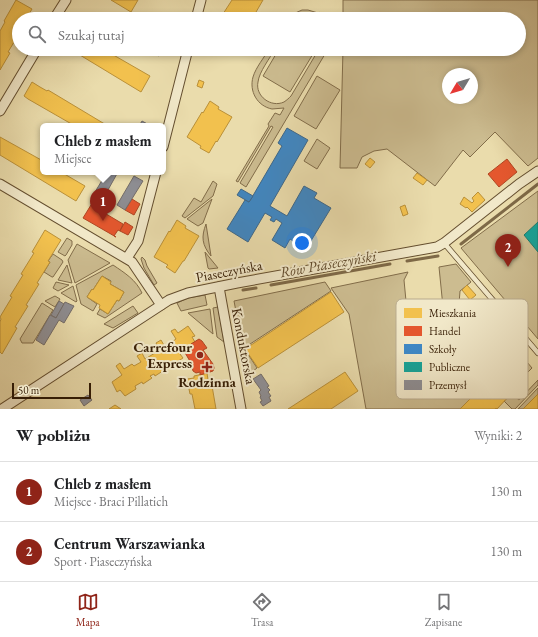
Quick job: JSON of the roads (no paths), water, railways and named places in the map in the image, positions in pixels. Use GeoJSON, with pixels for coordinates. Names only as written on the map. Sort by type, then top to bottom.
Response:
{"type":"FeatureCollection","features":[{"type":"Feature","properties":{"kind":"street"},"geometry":{"type":"LineString","coordinates":[[58,12],[66,0]]}},
{"type":"Feature","properties":{"kind":"street"},"geometry":{"type":"LineString","coordinates":[[198,12],[201,0]]}},
{"type":"Feature","properties":{"kind":"street"},"geometry":{"type":"LineString","coordinates":[[0,111],[32,56]]}},
{"type":"Feature","properties":{"kind":"street"},"geometry":{"type":"LineString","coordinates":[[166,135],[186,56]]}},
{"type":"Feature","properties":{"kind":"street","name":"Piaseczyńska"},"geometry":{"type":"LineString","coordinates":[[2,409],[169,300],[179,296],[219,287],[437,247],[538,171]]}},
{"type":"Feature","properties":{"kind":"street"},"geometry":{"type":"LineString","coordinates":[[127,258],[138,241],[155,175]]}},
{"type":"Feature","properties":{"kind":"street"},"geometry":{"type":"LineString","coordinates":[[0,184],[127,258],[135,265],[161,305]]}},
{"type":"Feature","properties":{"kind":"street","name":"Konduktorska"},"geometry":{"type":"LineString","coordinates":[[219,287],[241,409]]}},
{"type":"Feature","properties":{"kind":"lane"},"geometry":{"type":"LineString","coordinates":[[444,243],[491,299]]}},
{"type":"Feature","properties":{"kind":"lane"},"geometry":{"type":"LineString","coordinates":[[528,342],[538,354]]}},
{"type":"Feature","properties":{"kind":"waterway","name":"Rów Piaseczyński"},"geometry":{"type":"LineString","coordinates":[[461,244],[538,184]]}},
{"type":"Feature","properties":{"kind":"waterway","name":"Rów Piaseczyński"},"geometry":{"type":"LineString","coordinates":[[407,261],[438,256]]}},
{"type":"Feature","properties":{"kind":"waterway","name":"Rów Piaseczyński"},"geometry":{"type":"LineString","coordinates":[[271,285],[390,264]]}},
{"type":"Feature","properties":{"kind":"waterway","name":"Rów Piaseczyński"},"geometry":{"type":"LineString","coordinates":[[243,290],[256,288]]}},
{"type":"Feature","properties":{"kind":"place","name":"Chleb z masłem"},"geometry":{"type":"Point","coordinates":[103,221]}},
{"type":"Feature","properties":{"kind":"place","name":"Centrum Warszawianka"},"geometry":{"type":"Point","coordinates":[508,267]}},
{"type":"Feature","properties":{"kind":"place","name":"Carrefour Express"},"geometry":{"type":"Point","coordinates":[200,355]}},
{"type":"Feature","properties":{"kind":"place","name":"Rodzinna"},"geometry":{"type":"Point","coordinates":[207,367]}}]}
